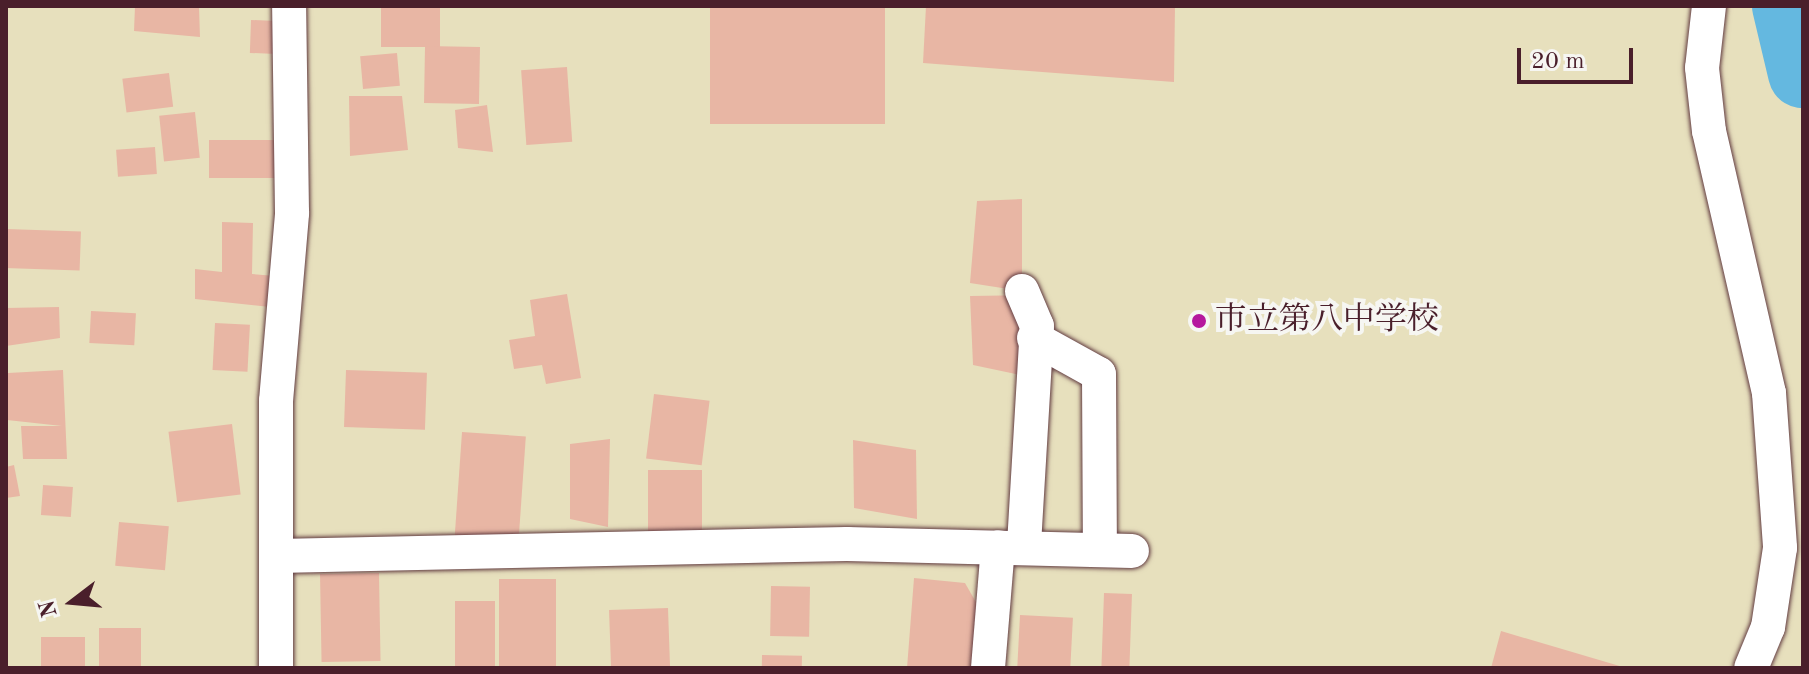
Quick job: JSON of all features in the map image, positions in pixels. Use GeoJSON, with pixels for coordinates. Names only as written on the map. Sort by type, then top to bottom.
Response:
{"type":"FeatureCollection","features":[{"type":"Feature","properties":{"kind":"street"},"geometry":{"type":"LineString","coordinates":[[276,668],[276,401],[292,213],[289,6]]}},
{"type":"Feature","properties":{"kind":"street"},"geometry":{"type":"LineString","coordinates":[[1709,6],[1702,68],[1709,131],[1769,393],[1780,548],[1768,627],[1751,668]]}},
{"type":"Feature","properties":{"kind":"street"},"geometry":{"type":"LineString","coordinates":[[988,668],[1011,548],[1037,326],[1022,291]]}},
{"type":"Feature","properties":{"kind":"street"},"geometry":{"type":"LineString","coordinates":[[277,556],[1011,548],[1116,550],[1099,374],[1034,338]]}},
{"type":"Feature","properties":{"kind":"building"},"geometry":{"type":"Polygon","coordinates":[[[135,6],[199,6],[200,37],[134,31],[135,6]]]}},
{"type":"Feature","properties":{"kind":"building"},"geometry":{"type":"Polygon","coordinates":[[[381,6],[440,6],[440,47],[381,47],[381,6]]]}},
{"type":"Feature","properties":{"kind":"building"},"geometry":{"type":"Polygon","coordinates":[[[710,6],[885,6],[885,124],[710,124],[710,6]]]}},
{"type":"Feature","properties":{"kind":"building"},"geometry":{"type":"Polygon","coordinates":[[[926,6],[1175,6],[1174,82],[923,63],[926,6]]]}},
{"type":"Feature","properties":{"kind":"building"},"geometry":{"type":"Polygon","coordinates":[[[251,20],[277,21],[276,54],[250,53],[251,20]]]}},
{"type":"Feature","properties":{"kind":"building"},"geometry":{"type":"Polygon","coordinates":[[[425,46],[480,47],[479,104],[424,103],[425,46]]]}},
{"type":"Feature","properties":{"kind":"building"},"geometry":{"type":"Polygon","coordinates":[[[397,53],[400,86],[363,89],[360,56],[397,53]]]}},
{"type":"Feature","properties":{"kind":"building"},"geometry":{"type":"Polygon","coordinates":[[[567,67],[572,142],[526,145],[521,70],[567,67]]]}},
{"type":"Feature","properties":{"kind":"building"},"geometry":{"type":"Polygon","coordinates":[[[169,73],[173,107],[126,112],[122,79],[169,73]]]}},
{"type":"Feature","properties":{"kind":"building"},"geometry":{"type":"Polygon","coordinates":[[[349,96],[402,96],[408,150],[350,156],[349,96]]]}},
{"type":"Feature","properties":{"kind":"building"},"geometry":{"type":"Polygon","coordinates":[[[487,105],[493,152],[458,148],[455,110],[487,105]]]}},
{"type":"Feature","properties":{"kind":"building"},"geometry":{"type":"Polygon","coordinates":[[[195,112],[200,158],[164,162],[159,116],[195,112]]]}},
{"type":"Feature","properties":{"kind":"building"},"geometry":{"type":"Polygon","coordinates":[[[209,140],[277,140],[277,178],[209,178],[209,140]]]}},
{"type":"Feature","properties":{"kind":"building"},"geometry":{"type":"Polygon","coordinates":[[[155,147],[157,174],[118,177],[116,150],[155,147]]]}},
{"type":"Feature","properties":{"kind":"building"},"geometry":{"type":"Polygon","coordinates":[[[1022,199],[1022,291],[970,283],[977,201],[1022,199]]]}},
{"type":"Feature","properties":{"kind":"building"},"geometry":{"type":"Polygon","coordinates":[[[222,222],[253,223],[252,274],[275,276],[270,307],[195,299],[195,269],[222,272],[222,222]]]}},
{"type":"Feature","properties":{"kind":"building"},"geometry":{"type":"Polygon","coordinates":[[[6,229],[81,232],[80,271],[6,268],[6,229]]]}},
{"type":"Feature","properties":{"kind":"building"},"geometry":{"type":"Polygon","coordinates":[[[567,294],[581,378],[546,384],[542,365],[514,369],[509,340],[535,336],[530,300],[567,294]]]}},
{"type":"Feature","properties":{"kind":"building"},"geometry":{"type":"Polygon","coordinates":[[[1040,295],[1030,377],[973,365],[970,296],[1040,295]]]}},
{"type":"Feature","properties":{"kind":"building"},"geometry":{"type":"Polygon","coordinates":[[[59,307],[60,338],[6,346],[6,308],[59,307]]]}},
{"type":"Feature","properties":{"kind":"building"},"geometry":{"type":"Polygon","coordinates":[[[91,311],[136,313],[134,345],[89,343],[91,311]]]}},
{"type":"Feature","properties":{"kind":"building"},"geometry":{"type":"Polygon","coordinates":[[[215,323],[250,325],[247,372],[213,370],[215,323]]]}},
{"type":"Feature","properties":{"kind":"building"},"geometry":{"type":"Polygon","coordinates":[[[63,370],[67,459],[23,459],[21,426],[62,426],[7,420],[8,373],[63,370]]]}},
{"type":"Feature","properties":{"kind":"building"},"geometry":{"type":"Polygon","coordinates":[[[346,370],[427,373],[425,430],[344,427],[346,370]]]}},
{"type":"Feature","properties":{"kind":"building"},"geometry":{"type":"Polygon","coordinates":[[[654,394],[710,401],[702,465],[646,459],[654,394]]]}},
{"type":"Feature","properties":{"kind":"building"},"geometry":{"type":"Polygon","coordinates":[[[232,424],[241,494],[177,502],[168,432],[232,424]]]}},
{"type":"Feature","properties":{"kind":"building"},"geometry":{"type":"Polygon","coordinates":[[[462,432],[526,436],[519,540],[455,536],[462,432]]]}},
{"type":"Feature","properties":{"kind":"building"},"geometry":{"type":"Polygon","coordinates":[[[610,439],[608,527],[570,519],[570,444],[610,439]]]}},
{"type":"Feature","properties":{"kind":"building"},"geometry":{"type":"Polygon","coordinates":[[[853,440],[916,450],[917,519],[854,508],[853,440]]]}},
{"type":"Feature","properties":{"kind":"building"},"geometry":{"type":"Polygon","coordinates":[[[14,465],[20,496],[6,498],[6,467],[14,465]]]}},
{"type":"Feature","properties":{"kind":"building"},"geometry":{"type":"Polygon","coordinates":[[[648,470],[702,470],[702,538],[648,538],[648,470]]]}},
{"type":"Feature","properties":{"kind":"building"},"geometry":{"type":"Polygon","coordinates":[[[43,485],[73,487],[71,517],[41,515],[43,485]]]}},
{"type":"Feature","properties":{"kind":"building"},"geometry":{"type":"Polygon","coordinates":[[[119,522],[169,526],[165,570],[115,566],[119,522]]]}},
{"type":"Feature","properties":{"kind":"building"},"geometry":{"type":"Polygon","coordinates":[[[379,573],[381,661],[322,662],[320,574],[379,573]]]}},
{"type":"Feature","properties":{"kind":"building"},"geometry":{"type":"Polygon","coordinates":[[[914,578],[965,583],[981,611],[974,668],[907,668],[914,578]]]}},
{"type":"Feature","properties":{"kind":"building"},"geometry":{"type":"Polygon","coordinates":[[[499,579],[556,579],[556,668],[499,668],[499,579]]]}},
{"type":"Feature","properties":{"kind":"building"},"geometry":{"type":"Polygon","coordinates":[[[771,586],[810,587],[809,637],[770,636],[771,586]]]}},
{"type":"Feature","properties":{"kind":"building"},"geometry":{"type":"Polygon","coordinates":[[[1104,593],[1132,594],[1129,668],[1101,668],[1104,593]]]}},
{"type":"Feature","properties":{"kind":"building"},"geometry":{"type":"Polygon","coordinates":[[[455,601],[495,601],[495,668],[455,668],[455,601]]]}},
{"type":"Feature","properties":{"kind":"building"},"geometry":{"type":"Polygon","coordinates":[[[668,608],[670,668],[611,668],[609,610],[668,608]]]}},
{"type":"Feature","properties":{"kind":"building"},"geometry":{"type":"Polygon","coordinates":[[[1020,615],[1073,618],[1070,668],[1017,668],[1020,615]]]}},
{"type":"Feature","properties":{"kind":"building"},"geometry":{"type":"Polygon","coordinates":[[[99,628],[141,628],[141,668],[99,668],[99,628]]]}},
{"type":"Feature","properties":{"kind":"building"},"geometry":{"type":"Polygon","coordinates":[[[1501,631],[1623,667],[1623,668],[1491,668],[1501,631]]]}},
{"type":"Feature","properties":{"kind":"building"},"geometry":{"type":"Polygon","coordinates":[[[41,637],[85,637],[85,668],[41,668],[41,637]]]}},
{"type":"Feature","properties":{"kind":"building"},"geometry":{"type":"Polygon","coordinates":[[[762,655],[802,656],[802,668],[762,668],[762,655]]]}},
{"type":"Feature","properties":{"kind":"waterway"},"geometry":{"type":"LineString","coordinates":[[1787,6],[1803,73]]}},
{"type":"Feature","properties":{"kind":"place","name":"市立第八中学校"},"geometry":{"type":"Point","coordinates":[1199,321]}}]}
